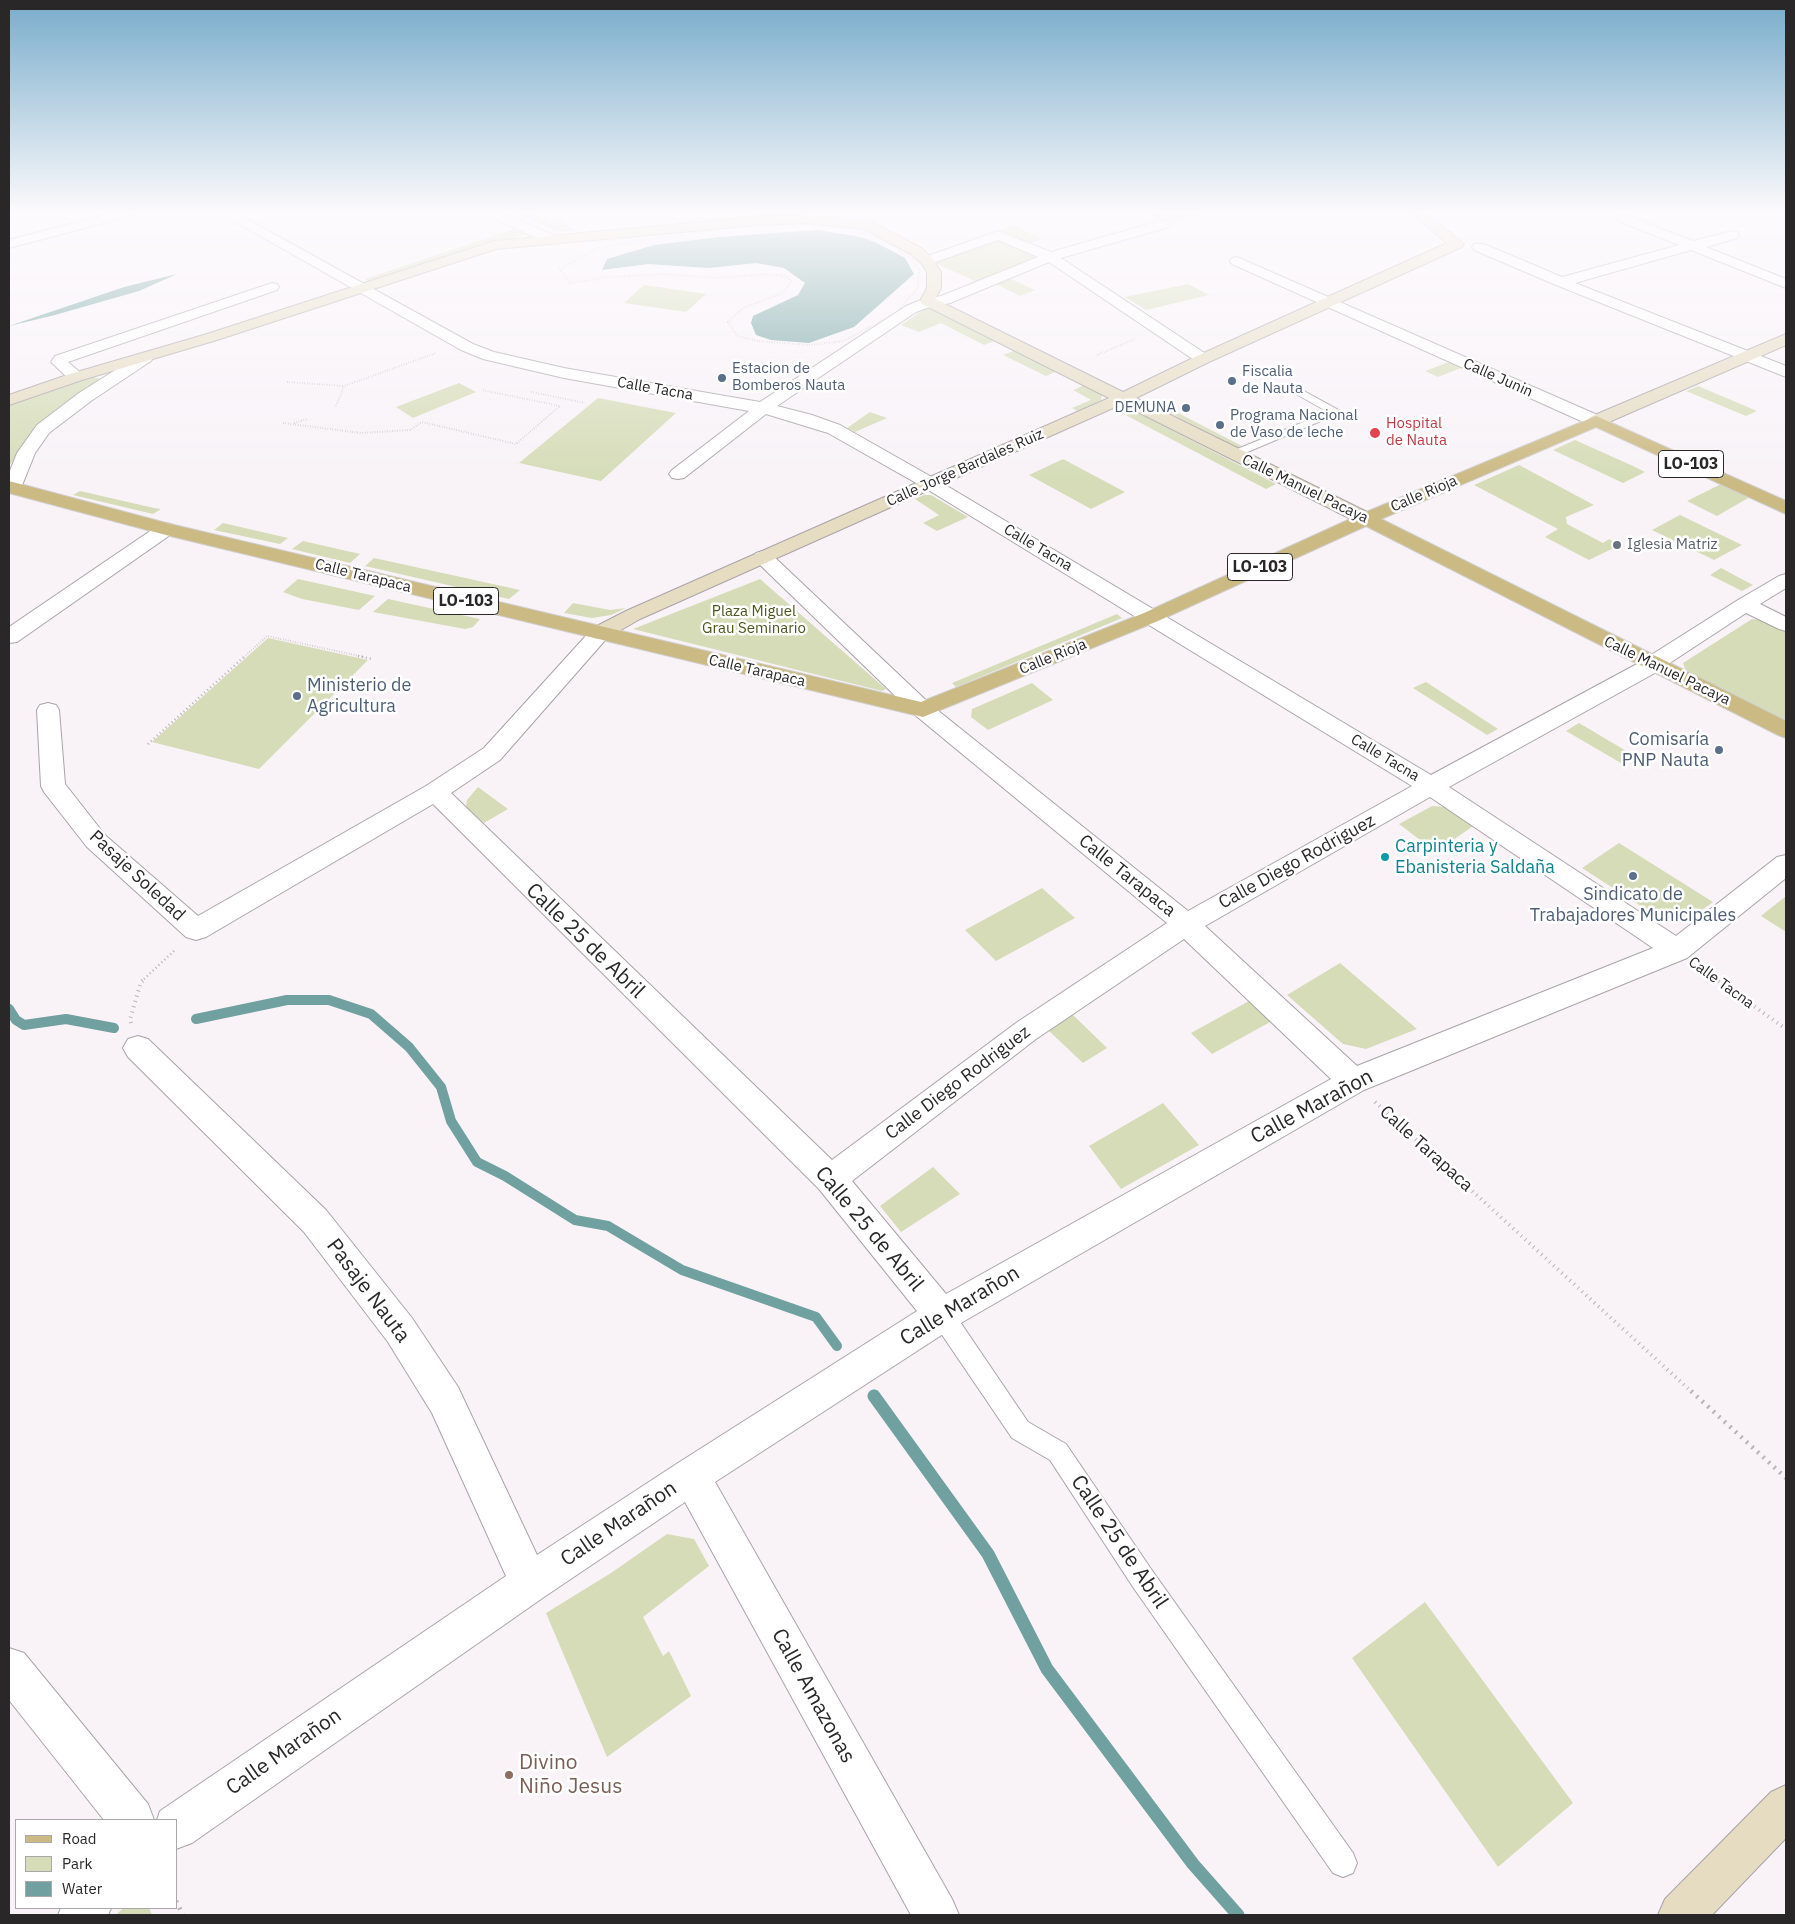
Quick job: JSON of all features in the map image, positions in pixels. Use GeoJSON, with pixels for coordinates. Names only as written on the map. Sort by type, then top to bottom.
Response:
{"type":"FeatureCollection","features":[{"type":"Feature","properties":{"kind":"main road","name":"LO-103"},"geometry":{"type":"LineString","coordinates":[[1596,421],[1786,508]]}},
{"type":"Feature","properties":{"kind":"main road","name":"Calle Rioja"},"geometry":{"type":"LineString","coordinates":[[923,710],[1150,616],[1366,519],[1596,421]]}},
{"type":"Feature","properties":{"kind":"main road","name":"Calle Tarapaca"},"geometry":{"type":"LineString","coordinates":[[10,487],[166,529],[923,710]]}},
{"type":"Feature","properties":{"kind":"main road","name":"Calle Manuel Pacaya"},"geometry":{"type":"LineString","coordinates":[[1366,519],[1786,730]]}},
{"type":"Feature","properties":{"kind":"street"},"geometry":{"type":"LineString","coordinates":[[76,377],[58,362],[61,359],[229,302]]}},
{"type":"Feature","properties":{"kind":"street"},"geometry":{"type":"LineString","coordinates":[[9,400],[76,377],[145,358],[319,302]]}},
{"type":"Feature","properties":{"kind":"street","name":"Calle Tacna"},"geometry":{"type":"LineString","coordinates":[[387,302],[467,346],[490,356],[549,370],[763,408],[806,419],[834,429],[932,484],[1431,786],[1677,950]]}},
{"type":"Feature","properties":{"kind":"street"},"geometry":{"type":"LineString","coordinates":[[678,474],[763,408],[911,309],[930,302]]}},
{"type":"Feature","properties":{"kind":"street","name":"Calle Manuel Pacaya"},"geometry":{"type":"LineString","coordinates":[[930,302],[1366,519]]}},
{"type":"Feature","properties":{"kind":"street"},"geometry":{"type":"LineString","coordinates":[[1117,302],[1203,359]]}},
{"type":"Feature","properties":{"kind":"street"},"geometry":{"type":"LineString","coordinates":[[1610,302],[1786,372]]}},
{"type":"Feature","properties":{"kind":"street","name":"Calle Jorge Bardales Ruiz"},"geometry":{"type":"LineString","coordinates":[[600,633],[633,615],[932,484],[1123,398],[1203,359],[1330,303]]}},
{"type":"Feature","properties":{"kind":"street","name":"Calle Junin"},"geometry":{"type":"LineString","coordinates":[[1330,303],[1596,421]]}},
{"type":"Feature","properties":{"kind":"street","name":"Calle Rioja"},"geometry":{"type":"LineString","coordinates":[[1596,421],[1786,338]]}},
{"type":"Feature","properties":{"kind":"street"},"geometry":{"type":"LineString","coordinates":[[10,487],[26,453],[43,430],[92,392],[145,358]]}},
{"type":"Feature","properties":{"kind":"street"},"geometry":{"type":"LineString","coordinates":[[9,637],[166,529]]}},
{"type":"Feature","properties":{"kind":"street","name":"Calle Tarapaca"},"geometry":{"type":"LineString","coordinates":[[763,557],[923,710],[1186,924],[1353,1082]]}},
{"type":"Feature","properties":{"kind":"street","name":"Calle Diego Rodriguez"},"geometry":{"type":"LineString","coordinates":[[830,1179],[1026,1031],[1186,924],[1653,664],[1745,604],[1786,580]]}},
{"type":"Feature","properties":{"kind":"street"},"geometry":{"type":"LineString","coordinates":[[1745,604],[1786,625]]}},
{"type":"Feature","properties":{"kind":"street"},"geometry":{"type":"LineString","coordinates":[[196,930],[435,792],[492,754],[600,633]]}},
{"type":"Feature","properties":{"kind":"street","name":"Pasaje Soledad"},"geometry":{"type":"LineString","coordinates":[[48,710],[53,786],[96,841],[196,930]]}},
{"type":"Feature","properties":{"kind":"street","name":"Calle 25 de Abril"},"geometry":{"type":"LineString","coordinates":[[435,792],[830,1179],[942,1315]]}},
{"type":"Feature","properties":{"kind":"street","name":"Calle Marañon"},"geometry":{"type":"LineString","coordinates":[[178,1826],[530,1583],[691,1476],[942,1315],[1353,1082],[1677,950],[1786,864]]}},
{"type":"Feature","properties":{"kind":"street","name":"Pasaje Nauta"},"geometry":{"type":"LineString","coordinates":[[138,1048],[315,1222],[400,1330],[445,1400],[530,1583]]}},
{"type":"Feature","properties":{"kind":"street","name":"Calle Amazonas"},"geometry":{"type":"LineString","coordinates":[[691,1476],[936,1915]]}},
{"type":"Feature","properties":{"kind":"street"},"geometry":{"type":"LineString","coordinates":[[9,1668],[131,1819]]}},
{"type":"Feature","properties":{"kind":"street"},"geometry":{"type":"LineString","coordinates":[[1681,1915],[1786,1807]]}},
{"type":"Feature","properties":{"kind":"lane"},"geometry":{"type":"LineString","coordinates":[[1234,454],[1337,412],[1291,386]]}},
{"type":"Feature","properties":{"kind":"lane","name":"Calle 25 de Abril"},"geometry":{"type":"LineString","coordinates":[[942,1315],[1020,1430],[1058,1452],[1142,1578],[1343,1862]]}},
{"type":"Feature","properties":{"kind":"path"},"geometry":{"type":"LineString","coordinates":[[761,302],[743,308],[728,322],[737,336],[758,341],[808,344],[843,341],[895,314],[906,302]]}},
{"type":"Feature","properties":{"kind":"path"},"geometry":{"type":"LineString","coordinates":[[1098,355],[1158,329]]}},
{"type":"Feature","properties":{"kind":"path"},"geometry":{"type":"LineString","coordinates":[[287,382],[344,386],[442,350]]}},
{"type":"Feature","properties":{"kind":"path"},"geometry":{"type":"LineString","coordinates":[[336,406],[344,386]]}},
{"type":"Feature","properties":{"kind":"path"},"geometry":{"type":"LineString","coordinates":[[283,423],[361,433],[410,430],[422,422],[516,444],[560,406],[482,390]]}},
{"type":"Feature","properties":{"kind":"path"},"geometry":{"type":"LineString","coordinates":[[531,392],[585,403]]}},
{"type":"Feature","properties":{"kind":"path"},"geometry":{"type":"LineString","coordinates":[[292,424],[308,419]]}},
{"type":"Feature","properties":{"kind":"path"},"geometry":{"type":"LineString","coordinates":[[148,744],[267,636],[372,659]]}},
{"type":"Feature","properties":{"kind":"path"},"geometry":{"type":"LineString","coordinates":[[138,1048],[130,1019],[141,982],[196,930]]}},
{"type":"Feature","properties":{"kind":"path","name":"Calle Tacna"},"geometry":{"type":"LineString","coordinates":[[1677,950],[1786,1029]]}},
{"type":"Feature","properties":{"kind":"path","name":"Calle Tarapaca"},"geometry":{"type":"LineString","coordinates":[[1353,1082],[1786,1478]]}},
{"type":"Feature","properties":{"kind":"green space"},"geometry":{"type":"Polygon","coordinates":[[[625,302],[697,302],[686,312],[624,303],[625,302]]]}},
{"type":"Feature","properties":{"kind":"green space"},"geometry":{"type":"Polygon","coordinates":[[[1133,302],[1180,302],[1146,310],[1133,302]]]}},
{"type":"Feature","properties":{"kind":"green space"},"geometry":{"type":"Polygon","coordinates":[[[926,308],[936,308],[1000,339],[984,345],[941,323],[919,332],[901,325],[926,308]]]}},
{"type":"Feature","properties":{"kind":"green space"},"geometry":{"type":"Polygon","coordinates":[[[1016,350],[1058,371],[1046,376],[1003,355],[1016,350]]]}},
{"type":"Feature","properties":{"kind":"green space"},"geometry":{"type":"Polygon","coordinates":[[[1449,362],[1461,368],[1438,377],[1425,371],[1449,362]]]}},
{"type":"Feature","properties":{"kind":"green space"},"geometry":{"type":"Polygon","coordinates":[[[86,376],[102,379],[34,431],[9,466],[9,404],[86,376]]]}},
{"type":"Feature","properties":{"kind":"green space"},"geometry":{"type":"Polygon","coordinates":[[[459,383],[476,392],[413,418],[396,407],[459,383]]]}},
{"type":"Feature","properties":{"kind":"green space"},"geometry":{"type":"Polygon","coordinates":[[[1085,385],[1102,395],[1101,400],[1079,412],[1072,408],[1091,400],[1073,390],[1085,385]]]}},
{"type":"Feature","properties":{"kind":"green space"},"geometry":{"type":"Polygon","coordinates":[[[1698,386],[1757,411],[1746,416],[1686,391],[1698,386]]]}},
{"type":"Feature","properties":{"kind":"green space"},"geometry":{"type":"Polygon","coordinates":[[[598,398],[676,413],[601,481],[519,463],[598,398]]]}},
{"type":"Feature","properties":{"kind":"green space"},"geometry":{"type":"Polygon","coordinates":[[[1153,400],[1242,446],[1238,448],[1148,402],[1153,400]]]}},
{"type":"Feature","properties":{"kind":"green space"},"geometry":{"type":"Polygon","coordinates":[[[1125,406],[1276,484],[1266,489],[1116,410],[1125,406]]]}},
{"type":"Feature","properties":{"kind":"green space"},"geometry":{"type":"Polygon","coordinates":[[[870,412],[887,418],[855,432],[847,428],[870,412]]]}},
{"type":"Feature","properties":{"kind":"green space"},"geometry":{"type":"Polygon","coordinates":[[[1575,440],[1645,472],[1623,483],[1553,450],[1575,440]]]}},
{"type":"Feature","properties":{"kind":"green space"},"geometry":{"type":"Polygon","coordinates":[[[1063,459],[1125,492],[1091,509],[1029,475],[1063,459]]]}},
{"type":"Feature","properties":{"kind":"green space"},"geometry":{"type":"Polygon","coordinates":[[[1519,465],[1594,505],[1566,517],[1567,524],[1603,543],[1609,539],[1620,545],[1589,560],[1545,537],[1558,529],[1474,485],[1519,465]]]}},
{"type":"Feature","properties":{"kind":"green space"},"geometry":{"type":"Polygon","coordinates":[[[1721,484],[1750,497],[1717,516],[1687,501],[1721,484]]]}},
{"type":"Feature","properties":{"kind":"green space"},"geometry":{"type":"Polygon","coordinates":[[[80,491],[161,509],[153,514],[73,495],[80,491]]]}},
{"type":"Feature","properties":{"kind":"green space"},"geometry":{"type":"Polygon","coordinates":[[[924,495],[931,495],[968,517],[937,531],[923,523],[939,515],[915,499],[924,495]]]}},
{"type":"Feature","properties":{"kind":"green space"},"geometry":{"type":"Polygon","coordinates":[[[1680,515],[1742,545],[1714,560],[1652,530],[1680,515]]]}},
{"type":"Feature","properties":{"kind":"green space"},"geometry":{"type":"Polygon","coordinates":[[[223,523],[288,538],[280,544],[214,530],[223,523]]]}},
{"type":"Feature","properties":{"kind":"green space"},"geometry":{"type":"Polygon","coordinates":[[[303,541],[360,554],[350,563],[292,549],[303,541]]]}},
{"type":"Feature","properties":{"kind":"green space"},"geometry":{"type":"Polygon","coordinates":[[[374,558],[520,590],[509,599],[365,566],[374,558]]]}},
{"type":"Feature","properties":{"kind":"green space"},"geometry":{"type":"Polygon","coordinates":[[[1721,568],[1753,585],[1742,591],[1710,575],[1721,568]]]}},
{"type":"Feature","properties":{"kind":"green space"},"geometry":{"type":"Polygon","coordinates":[[[298,579],[375,596],[359,610],[302,599],[283,592],[298,579]]]}},
{"type":"Feature","properties":{"kind":"green space","name":"Plaza Miguel Grau Seminario"},"geometry":{"type":"Polygon","coordinates":[[[760,579],[886,689],[882,691],[633,629],[760,579]]]}},
{"type":"Feature","properties":{"kind":"green space"},"geometry":{"type":"Polygon","coordinates":[[[388,599],[480,619],[473,627],[465,629],[373,612],[388,599]]]}},
{"type":"Feature","properties":{"kind":"green space"},"geometry":{"type":"Polygon","coordinates":[[[573,603],[610,610],[626,608],[611,615],[592,618],[564,613],[573,603]]]}},
{"type":"Feature","properties":{"kind":"green space"},"geometry":{"type":"Polygon","coordinates":[[[1117,614],[1122,618],[956,687],[952,683],[1117,614]]]}},
{"type":"Feature","properties":{"kind":"green space"},"geometry":{"type":"Polygon","coordinates":[[[1752,619],[1761,620],[1786,632],[1786,723],[1686,672],[1683,663],[1752,619]]]}},
{"type":"Feature","properties":{"kind":"green space"},"geometry":{"type":"Polygon","coordinates":[[[268,638],[368,660],[259,769],[152,742],[268,638]]]}},
{"type":"Feature","properties":{"kind":"green space"},"geometry":{"type":"Polygon","coordinates":[[[1426,682],[1498,729],[1487,735],[1413,688],[1426,682]]]}},
{"type":"Feature","properties":{"kind":"green space"},"geometry":{"type":"Polygon","coordinates":[[[1032,683],[1053,700],[988,730],[971,717],[972,709],[1032,683]]]}},
{"type":"Feature","properties":{"kind":"green space"},"geometry":{"type":"Polygon","coordinates":[[[1579,723],[1633,755],[1621,763],[1566,731],[1579,723]]]}},
{"type":"Feature","properties":{"kind":"green space"},"geometry":{"type":"Polygon","coordinates":[[[478,787],[508,809],[484,823],[466,807],[467,800],[478,787]]]}},
{"type":"Feature","properties":{"kind":"green space"},"geometry":{"type":"Polygon","coordinates":[[[1432,806],[1446,807],[1473,826],[1436,852],[1399,824],[1432,806]]]}},
{"type":"Feature","properties":{"kind":"green space"},"geometry":{"type":"Polygon","coordinates":[[[1619,843],[1713,902],[1684,923],[1664,921],[1582,868],[1619,843]]]}},
{"type":"Feature","properties":{"kind":"green space"},"geometry":{"type":"Polygon","coordinates":[[[1042,888],[1075,918],[996,961],[965,930],[1042,888]]]}},
{"type":"Feature","properties":{"kind":"green space"},"geometry":{"type":"Polygon","coordinates":[[[1786,896],[1786,932],[1761,916],[1786,896]]]}},
{"type":"Feature","properties":{"kind":"green space"},"geometry":{"type":"Polygon","coordinates":[[[1340,963],[1417,1029],[1366,1049],[1343,1044],[1287,995],[1340,963]]]}},
{"type":"Feature","properties":{"kind":"green space"},"geometry":{"type":"Polygon","coordinates":[[[1249,1001],[1272,1021],[1212,1054],[1191,1033],[1249,1001]]]}},
{"type":"Feature","properties":{"kind":"green space"},"geometry":{"type":"Polygon","coordinates":[[[1070,1012],[1107,1048],[1083,1063],[1048,1030],[1070,1012]]]}},
{"type":"Feature","properties":{"kind":"green space"},"geometry":{"type":"Polygon","coordinates":[[[1163,1103],[1199,1145],[1121,1189],[1089,1146],[1163,1103]]]}},
{"type":"Feature","properties":{"kind":"green space"},"geometry":{"type":"Polygon","coordinates":[[[933,1167],[960,1194],[901,1232],[880,1206],[933,1167]]]}},
{"type":"Feature","properties":{"kind":"green space"},"geometry":{"type":"Polygon","coordinates":[[[667,1534],[694,1539],[709,1566],[643,1617],[663,1656],[669,1651],[691,1696],[607,1757],[546,1613],[611,1573],[667,1534]]]}},
{"type":"Feature","properties":{"kind":"green space"},"geometry":{"type":"Polygon","coordinates":[[[1425,1602],[1573,1803],[1498,1867],[1352,1658],[1425,1602]]]}},
{"type":"Feature","properties":{"kind":"green space"},"geometry":{"type":"Polygon","coordinates":[[[122,1909],[149,1909],[152,1915],[116,1915],[122,1909]]]}},
{"type":"Feature","properties":{"kind":"water"},"geometry":{"type":"Polygon","coordinates":[[[80,302],[101,302],[55,315],[9,326],[80,302]]]}},
{"type":"Feature","properties":{"kind":"water"},"geometry":{"type":"Polygon","coordinates":[[[783,302],[883,302],[854,327],[809,343],[771,340],[756,335],[751,323],[753,316],[783,302]]]}},
{"type":"Feature","properties":{"kind":"waterway"},"geometry":{"type":"LineString","coordinates":[[196,1019],[287,1000],[329,1000],[371,1014],[409,1047],[441,1087],[451,1121],[477,1162],[505,1176],[575,1220],[608,1226],[682,1270],[816,1317],[837,1346]]}},
{"type":"Feature","properties":{"kind":"waterway"},"geometry":{"type":"LineString","coordinates":[[9,1009],[16,1020],[24,1025],[66,1019],[114,1028]]}},
{"type":"Feature","properties":{"kind":"waterway"},"geometry":{"type":"LineString","coordinates":[[874,1396],[988,1554],[1047,1669],[1193,1864],[1238,1915]]}},
{"type":"Feature","properties":{"kind":"place","name":"Estacion de Bomberos Nauta"},"geometry":{"type":"Point","coordinates":[722,378]}},
{"type":"Feature","properties":{"kind":"place","name":"Fiscalia de Nauta"},"geometry":{"type":"Point","coordinates":[1232,381]}},
{"type":"Feature","properties":{"kind":"place","name":"DEMUNA"},"geometry":{"type":"Point","coordinates":[1186,408]}},
{"type":"Feature","properties":{"kind":"place","name":"Programa Nacional de Vaso de leche"},"geometry":{"type":"Point","coordinates":[1220,425]}},
{"type":"Feature","properties":{"kind":"place","name":"Hospital de Nauta"},"geometry":{"type":"Point","coordinates":[1375,433]}},
{"type":"Feature","properties":{"kind":"place","name":"Iglesia Matriz"},"geometry":{"type":"Point","coordinates":[1617,545]}},
{"type":"Feature","properties":{"kind":"place","name":"Ministerio de Agricultura"},"geometry":{"type":"Point","coordinates":[297,696]}},
{"type":"Feature","properties":{"kind":"place","name":"Comisaría PNP Nauta"},"geometry":{"type":"Point","coordinates":[1719,750]}},
{"type":"Feature","properties":{"kind":"place","name":"Carpinteria y Ebanisteria Saldaña"},"geometry":{"type":"Point","coordinates":[1385,857]}},
{"type":"Feature","properties":{"kind":"place","name":"Sindicato de Trabajadores Municipales"},"geometry":{"type":"Point","coordinates":[1633,876]}},
{"type":"Feature","properties":{"kind":"place","name":"Divino Niño Jesus"},"geometry":{"type":"Point","coordinates":[509,1775]}}]}
